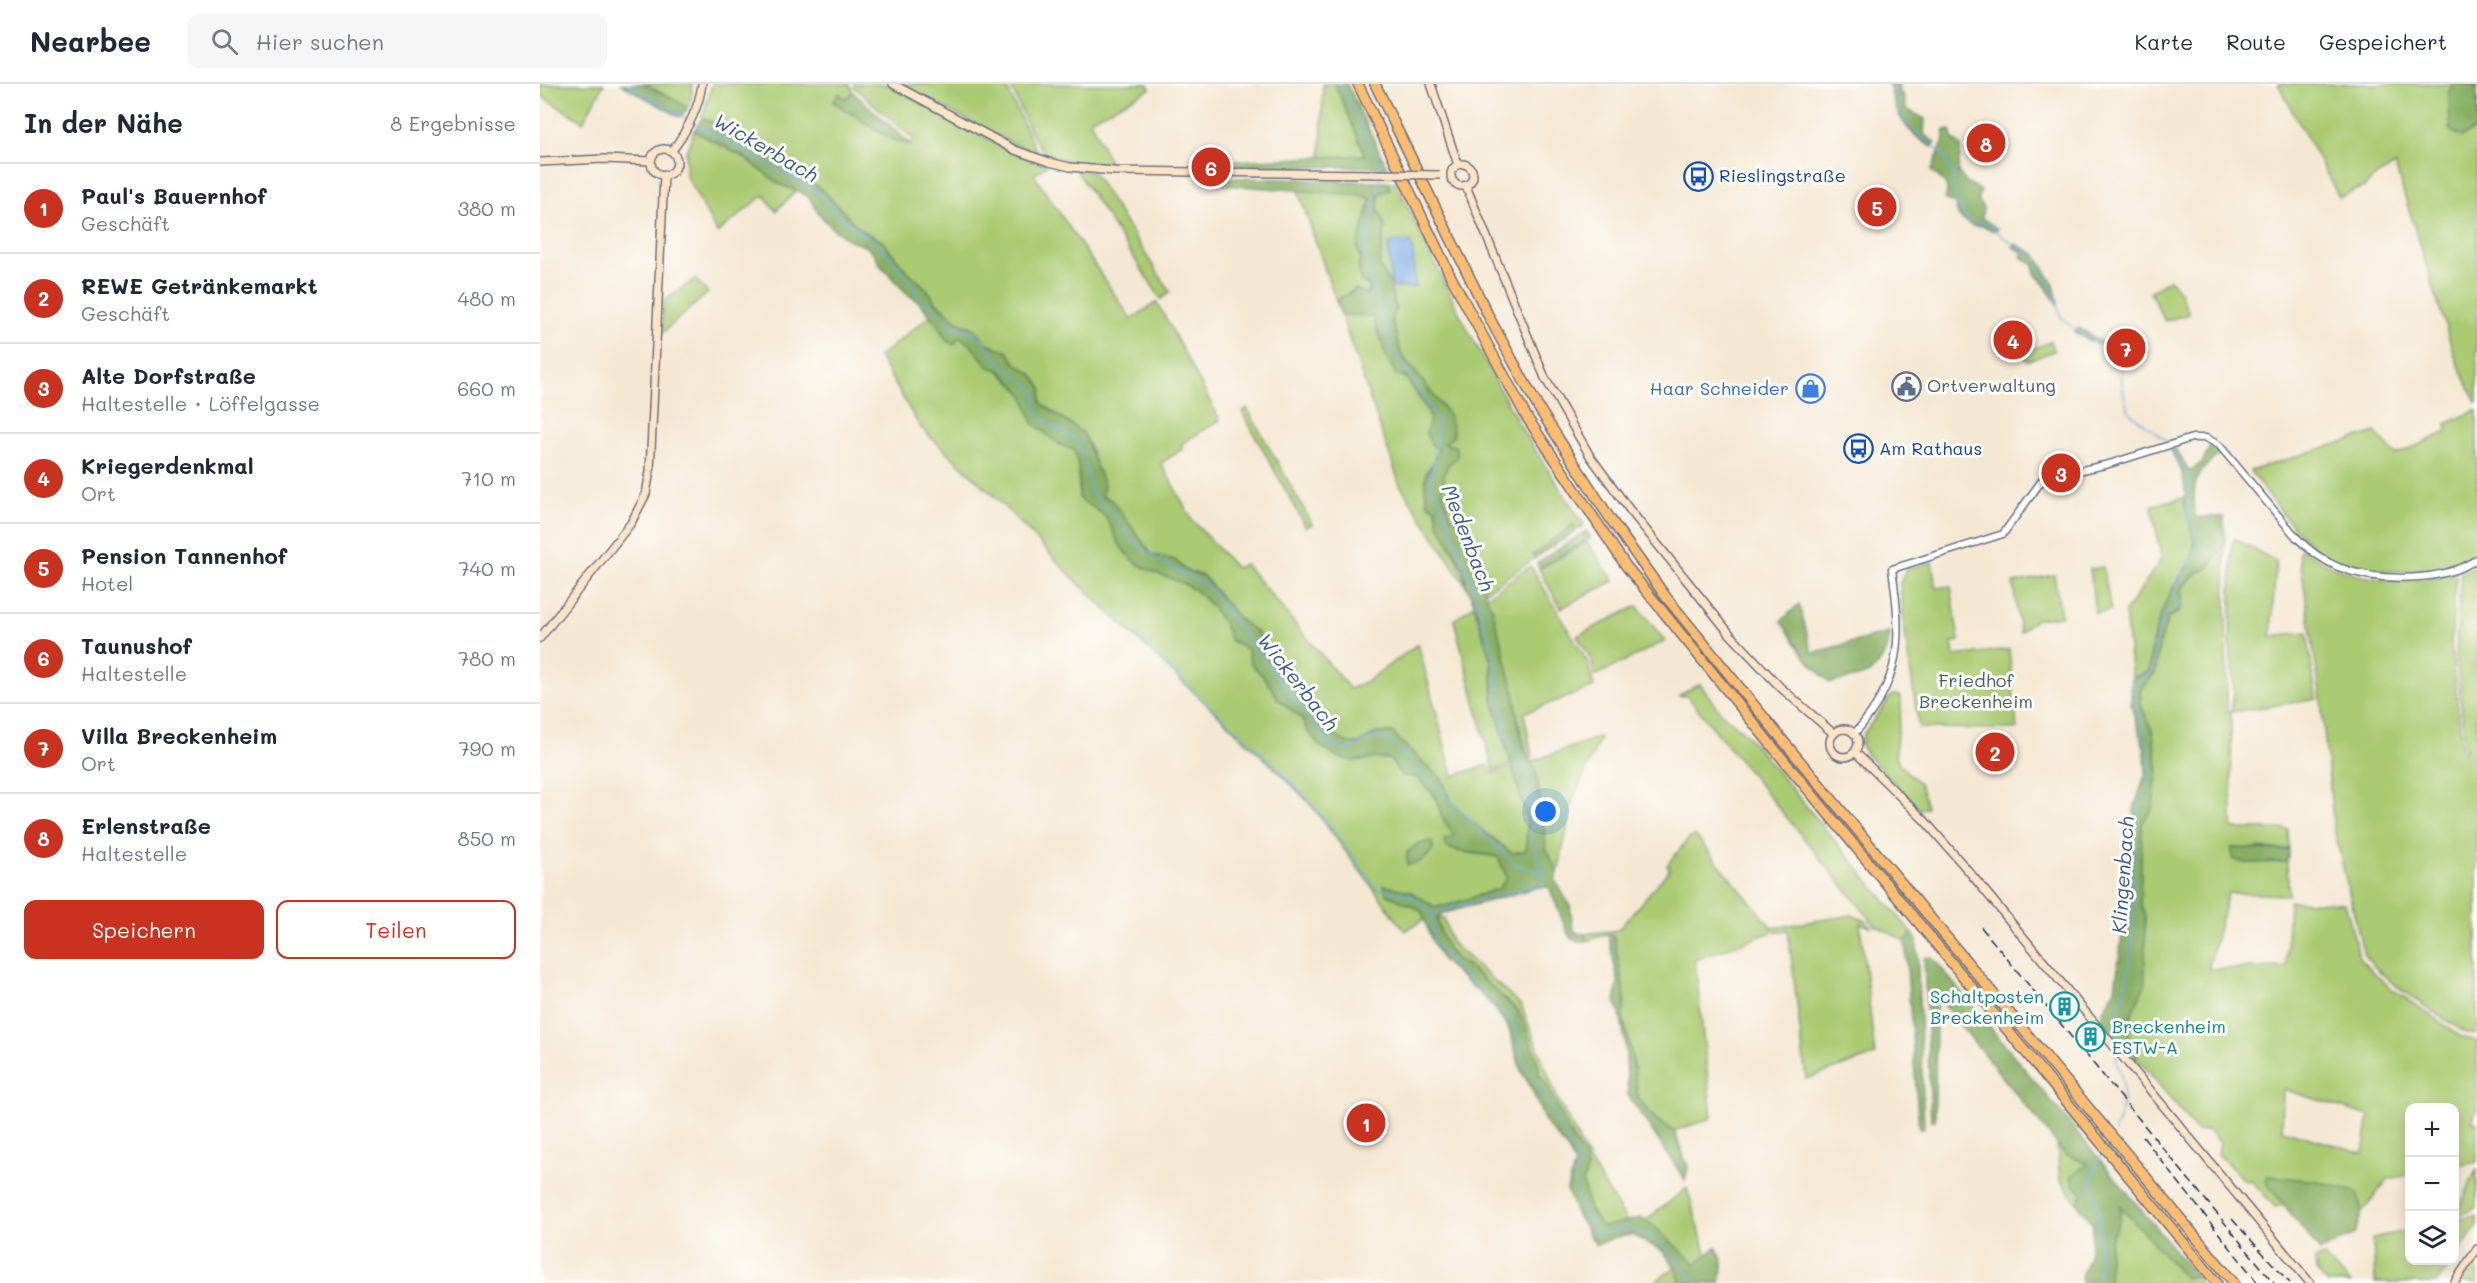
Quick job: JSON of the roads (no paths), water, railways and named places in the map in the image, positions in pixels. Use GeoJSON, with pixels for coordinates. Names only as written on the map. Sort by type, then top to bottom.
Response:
{"type":"FeatureCollection","features":[{"type":"Feature","properties":{"kind":"highway"},"geometry":{"type":"LineString","coordinates":[[1358,84],[1476,325],[1526,416],[1599,528],[1655,604],[2217,1283]]}},
{"type":"Feature","properties":{"kind":"highway"},"geometry":{"type":"LineString","coordinates":[[1375,84],[1490,319],[1538,407],[1611,520],[1673,605],[2104,1129],[2234,1283]]}},
{"type":"Feature","properties":{"kind":"main road"},"geometry":{"type":"LineString","coordinates":[[672,151],[693,114],[702,84]]}},
{"type":"Feature","properties":{"kind":"main road"},"geometry":{"type":"LineString","coordinates":[[893,84],[1015,150],[1049,162],[1070,166],[1114,171],[1451,175]]}},
{"type":"Feature","properties":{"kind":"main road"},"geometry":{"type":"LineString","coordinates":[[1431,84],[1458,165]]}},
{"type":"Feature","properties":{"kind":"main road"},"geometry":{"type":"LineString","coordinates":[[664,148],[672,151],[677,159],[673,171],[664,175],[654,171],[651,161],[657,151],[664,148]]}},
{"type":"Feature","properties":{"kind":"main road"},"geometry":{"type":"LineString","coordinates":[[540,162],[604,159],[651,161]]}},
{"type":"Feature","properties":{"kind":"main road"},"geometry":{"type":"LineString","coordinates":[[1458,165],[1467,165],[1473,172],[1473,180],[1466,186],[1457,185],[1451,175],[1453,169],[1458,165]]}},
{"type":"Feature","properties":{"kind":"main road"},"geometry":{"type":"LineString","coordinates":[[540,638],[631,523],[646,494],[650,471],[664,175]]}},
{"type":"Feature","properties":{"kind":"main road"},"geometry":{"type":"LineString","coordinates":[[1466,186],[1545,378],[1590,456],[1703,602],[1758,665],[1834,734]]}},
{"type":"Feature","properties":{"kind":"main road"},"geometry":{"type":"LineString","coordinates":[[1846,730],[1854,734],[1858,742],[1855,752],[1843,757],[1835,754],[1830,744],[1834,734],[1846,730]]}},
{"type":"Feature","properties":{"kind":"main road"},"geometry":{"type":"LineString","coordinates":[[1855,752],[1925,821],[2310,1283]]}},
{"type":"Feature","properties":{"kind":"main road"},"geometry":{"type":"LineString","coordinates":[[2454,1283],[2477,1250]]}},
{"type":"Feature","properties":{"kind":"street"},"geometry":{"type":"LineString","coordinates":[[1854,734],[1874,711],[1888,684],[1895,662],[1898,637],[1892,569],[2003,534],[2028,502],[2040,482],[2046,478],[2109,464],[2195,437],[2216,443],[2304,545],[2328,562],[2346,569],[2382,575],[2430,576],[2458,570],[2477,559]]}},
{"type":"Feature","properties":{"kind":"water"},"geometry":{"type":"Polygon","coordinates":[[[1394,242],[1410,242],[1413,250],[1415,287],[1394,288],[1391,282],[1388,246],[1394,242]]]}},
{"type":"Feature","properties":{"kind":"waterway","name":"Wickerbach"},"geometry":{"type":"LineString","coordinates":[[628,84],[687,119]]}},
{"type":"Feature","properties":{"kind":"waterway","name":"Medenbach"},"geometry":{"type":"LineString","coordinates":[[1340,84],[1379,163],[1379,170]]}},
{"type":"Feature","properties":{"kind":"waterway","name":"Klingenbach"},"geometry":{"type":"LineString","coordinates":[[1891,84],[1899,112],[1906,124],[1947,157],[1947,167],[1953,174],[1955,195],[1963,214],[1973,224],[1986,223],[2015,246],[2035,257],[2047,278],[2061,316],[2067,323],[2085,336],[2119,353],[2124,397],[2130,413],[2168,442]]}},
{"type":"Feature","properties":{"kind":"waterway","name":"Wickerbach"},"geometry":{"type":"LineString","coordinates":[[694,123],[817,192],[842,219],[882,247],[911,283],[922,302],[934,306],[950,325],[983,338],[991,355],[1035,391],[1037,412],[1051,426],[1077,440],[1086,465],[1091,491],[1139,546],[1162,562],[1208,587],[1328,743],[1346,750],[1375,737],[1389,740],[1515,864],[1545,874],[1543,883],[1431,914],[1434,942],[1454,967],[1513,1022],[1522,1057],[1578,1162],[1575,1173],[1575,1191],[1593,1234],[1626,1230],[1645,1234],[1670,1252],[1696,1283]]}},
{"type":"Feature","properties":{"kind":"waterway","name":"Medenbach"},"geometry":{"type":"LineString","coordinates":[[1380,178],[1364,256],[1392,348],[1438,421],[1431,485],[1442,505],[1474,589],[1495,661],[1505,731],[1530,781],[1531,837],[1544,874]]}},
{"type":"Feature","properties":{"kind":"waterway","name":"Klingenbach"},"geometry":{"type":"LineString","coordinates":[[2116,1045],[2117,1014],[2127,980],[2134,928],[2133,864],[2136,828],[2140,805],[2149,780],[2150,755],[2135,703],[2134,681],[2151,673],[2156,636],[2165,613],[2178,606],[2172,593],[2187,570],[2197,546],[2187,511],[2189,496],[2187,478],[2171,446]]}},
{"type":"Feature","properties":{"kind":"waterway"},"geometry":{"type":"LineString","coordinates":[[1129,629],[1181,681],[1253,744],[1303,794],[1339,837],[1377,889],[1411,895],[1431,914]]}},
{"type":"Feature","properties":{"kind":"waterway","name":"Klingenbach"},"geometry":{"type":"LineString","coordinates":[[2114,1132],[2122,1109],[2123,1097],[2116,1052]]}},
{"type":"Feature","properties":{"kind":"waterway","name":"Klingenbach"},"geometry":{"type":"LineString","coordinates":[[2099,1283],[2099,1212],[2091,1181],[2103,1152]]}},
{"type":"Feature","properties":{"kind":"railway"},"geometry":{"type":"LineString","coordinates":[[1981,927],[2274,1283]]}},
{"type":"Feature","properties":{"kind":"railway"},"geometry":{"type":"LineString","coordinates":[[2143,1137],[2258,1283]]}},
{"type":"Feature","properties":{"kind":"railway"},"geometry":{"type":"LineString","coordinates":[[2232,1219],[2290,1283]]}},
{"type":"Feature","properties":{"kind":"place","name":"Erlenstraße"},"geometry":{"type":"Point","coordinates":[1986,143]}},
{"type":"Feature","properties":{"kind":"place","name":"Taunushof"},"geometry":{"type":"Point","coordinates":[1211,167]}},
{"type":"Feature","properties":{"kind":"place","name":"Rieslingstraße"},"geometry":{"type":"Point","coordinates":[1698,176]}},
{"type":"Feature","properties":{"kind":"place","name":"Pension Tannenhof"},"geometry":{"type":"Point","coordinates":[1877,207]}},
{"type":"Feature","properties":{"kind":"place","name":"Kriegerdenkmal"},"geometry":{"type":"Point","coordinates":[2013,340]}},
{"type":"Feature","properties":{"kind":"place","name":"Villa Breckenheim"},"geometry":{"type":"Point","coordinates":[2126,348]}},
{"type":"Feature","properties":{"kind":"place","name":"Ortverwaltung"},"geometry":{"type":"Point","coordinates":[1906,386]}},
{"type":"Feature","properties":{"kind":"place","name":"Haar Schneider"},"geometry":{"type":"Point","coordinates":[1810,389]}},
{"type":"Feature","properties":{"kind":"place","name":"Am Rathaus"},"geometry":{"type":"Point","coordinates":[1858,449]}},
{"type":"Feature","properties":{"kind":"place","name":"Alte Dorfstraße"},"geometry":{"type":"Point","coordinates":[2061,473]}},
{"type":"Feature","properties":{"kind":"place","name":"REWE Getränkemarkt"},"geometry":{"type":"Point","coordinates":[1995,752]}},
{"type":"Feature","properties":{"kind":"place","name":"Schaltposten Breckenheim"},"geometry":{"type":"Point","coordinates":[2065,1007]}},
{"type":"Feature","properties":{"kind":"place","name":"Breckenheim ESTW-A"},"geometry":{"type":"Point","coordinates":[2091,1037]}},
{"type":"Feature","properties":{"kind":"place","name":"Paul's Bauernhof"},"geometry":{"type":"Point","coordinates":[1366,1123]}},
{"type":"Feature","properties":{"kind":"park label","name":"Friedhof Breckenheim"},"geometry":{"type":"Point","coordinates":[1976,691]}}]}
